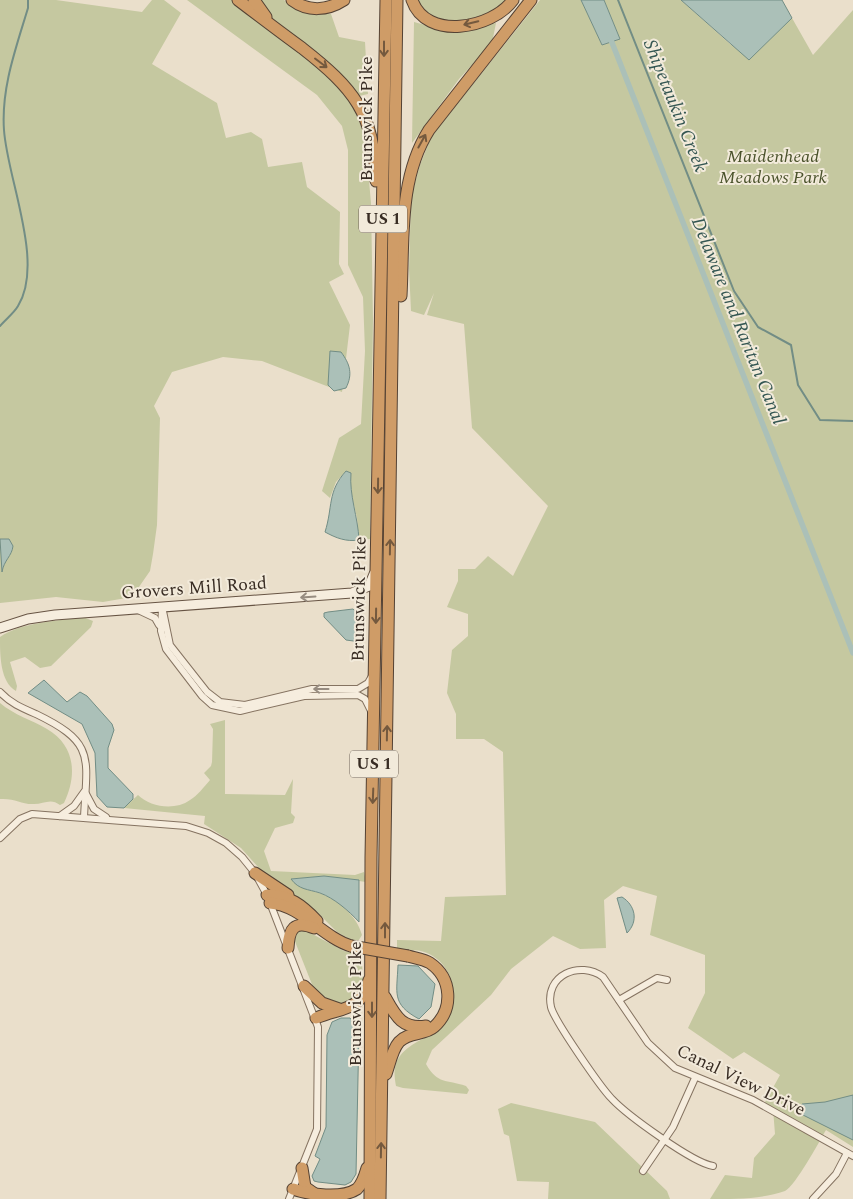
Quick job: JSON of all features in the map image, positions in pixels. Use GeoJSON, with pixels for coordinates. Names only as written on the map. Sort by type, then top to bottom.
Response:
{"type":"FeatureCollection","features":[{"type":"Feature","properties":{"kind":"highway"},"geometry":{"type":"LineString","coordinates":[[238,0],[340,79],[363,111],[372,136],[376,166],[379,437]]}},
{"type":"Feature","properties":{"kind":"highway"},"geometry":{"type":"LineString","coordinates":[[254,0],[282,33]]}},
{"type":"Feature","properties":{"kind":"highway"},"geometry":{"type":"LineString","coordinates":[[292,0],[306,8],[322,9],[344,0]]}},
{"type":"Feature","properties":{"kind":"highway","name":"Brunswick Pike"},"geometry":{"type":"LineString","coordinates":[[370,1199],[371,858],[375,722],[386,0]]}},
{"type":"Feature","properties":{"kind":"highway","name":"Brunswick Pike"},"geometry":{"type":"LineString","coordinates":[[380,1199],[397,0]]}},
{"type":"Feature","properties":{"kind":"highway"},"geometry":{"type":"LineString","coordinates":[[396,114],[403,63],[405,0]]}},
{"type":"Feature","properties":{"kind":"highway"},"geometry":{"type":"LineString","coordinates":[[412,0],[415,8],[425,19],[446,26],[470,23],[490,17],[503,10],[513,0]]}},
{"type":"Feature","properties":{"kind":"highway"},"geometry":{"type":"LineString","coordinates":[[392,420],[407,187],[412,164],[429,130],[531,0]]}},
{"type":"Feature","properties":{"kind":"highway"},"geometry":{"type":"LineString","coordinates":[[255,873],[301,905],[316,920],[322,931]]}},
{"type":"Feature","properties":{"kind":"highway"},"geometry":{"type":"LineString","coordinates":[[268,899],[285,897],[301,905]]}},
{"type":"Feature","properties":{"kind":"highway"},"geometry":{"type":"LineString","coordinates":[[268,899],[287,907],[335,940],[351,946],[408,956],[430,963],[443,978],[448,995],[444,1014],[432,1029],[401,1039],[394,1048],[382,1082]]}},
{"type":"Feature","properties":{"kind":"highway"},"geometry":{"type":"LineString","coordinates":[[288,948],[290,933],[296,926],[306,924],[322,931]]}},
{"type":"Feature","properties":{"kind":"highway"},"geometry":{"type":"LineString","coordinates":[[316,1018],[353,1006],[361,1000],[366,990],[372,962]]}},
{"type":"Feature","properties":{"kind":"highway"},"geometry":{"type":"LineString","coordinates":[[304,986],[322,1003],[341,1009]]}},
{"type":"Feature","properties":{"kind":"highway"},"geometry":{"type":"LineString","coordinates":[[384,996],[396,1017],[410,1026],[428,1026],[444,1014]]}},
{"type":"Feature","properties":{"kind":"highway"},"geometry":{"type":"LineString","coordinates":[[293,1195],[342,1196],[353,1192],[362,1182],[371,1158]]}},
{"type":"Feature","properties":{"kind":"highway"},"geometry":{"type":"LineString","coordinates":[[302,1168],[305,1186],[316,1195]]}},
{"type":"Feature","properties":{"kind":"street","name":"Grovers Mill Road"},"geometry":{"type":"LineString","coordinates":[[0,628],[13,623],[55,614],[352,594],[369,586],[376,567]]}},
{"type":"Feature","properties":{"kind":"street"},"geometry":{"type":"LineString","coordinates":[[161,631],[162,607]]}},
{"type":"Feature","properties":{"kind":"street"},"geometry":{"type":"LineString","coordinates":[[162,607],[172,649],[207,692],[220,702],[245,704],[312,689],[361,688],[370,681],[375,668]]}},
{"type":"Feature","properties":{"kind":"street"},"geometry":{"type":"LineString","coordinates":[[134,609],[155,618],[168,653],[202,696],[212,705],[240,711],[304,696],[358,696],[368,703],[375,722]]}},
{"type":"Feature","properties":{"kind":"street"},"geometry":{"type":"LineString","coordinates":[[0,632],[13,623]]}},
{"type":"Feature","properties":{"kind":"street"},"geometry":{"type":"LineString","coordinates":[[0,692],[15,705],[61,727],[74,737],[85,760],[84,817]]}},
{"type":"Feature","properties":{"kind":"street"},"geometry":{"type":"LineString","coordinates":[[60,816],[74,806],[85,791]]}},
{"type":"Feature","properties":{"kind":"street"},"geometry":{"type":"LineString","coordinates":[[85,791],[94,809],[110,819]]}},
{"type":"Feature","properties":{"kind":"street"},"geometry":{"type":"LineString","coordinates":[[0,838],[24,816],[35,814],[167,823],[208,833],[231,848],[255,873],[268,899],[304,986],[316,1018],[319,1034],[317,1129],[293,1195]]}},
{"type":"Feature","properties":{"kind":"street","name":"Canal View Drive"},"geometry":{"type":"LineString","coordinates":[[713,1166],[704,1164],[665,1139],[619,1106],[605,1092],[556,1019],[550,1000],[556,981],[568,972],[579,969],[592,970],[603,977],[656,1052],[675,1068],[695,1078],[754,1100],[850,1154]]}},
{"type":"Feature","properties":{"kind":"street"},"geometry":{"type":"LineString","coordinates":[[619,1000],[657,978],[667,980]]}},
{"type":"Feature","properties":{"kind":"street"},"geometry":{"type":"LineString","coordinates":[[643,1171],[677,1120],[695,1078]]}},
{"type":"Feature","properties":{"kind":"street"},"geometry":{"type":"LineString","coordinates":[[813,1199],[836,1174],[850,1154]]}},
{"type":"Feature","properties":{"kind":"green space"},"geometry":{"type":"Polygon","coordinates":[[[0,0],[56,0],[142,12],[152,0],[164,0],[181,13],[152,64],[217,103],[226,138],[251,132],[262,139],[268,167],[302,162],[307,187],[340,212],[339,264],[344,274],[329,282],[350,325],[342,392],[262,361],[223,357],[172,372],[154,406],[160,418],[157,525],[150,571],[132,597],[103,602],[56,597],[0,603],[0,0]]]}},
{"type":"Feature","properties":{"kind":"green space"},"geometry":{"type":"Polygon","coordinates":[[[187,0],[284,0],[295,9],[331,14],[339,37],[365,42],[368,94],[350,98],[365,136],[371,203],[373,319],[370,539],[359,540],[357,518],[346,471],[336,482],[330,498],[322,491],[339,438],[361,424],[365,351],[363,297],[348,265],[348,150],[342,126],[317,95],[187,0]]]}},
{"type":"Feature","properties":{"kind":"green space"},"geometry":{"type":"Polygon","coordinates":[[[415,0],[510,0],[494,12],[459,22],[436,20],[415,0]]]}},
{"type":"Feature","properties":{"kind":"green space","name":"Maidenhead Meadows Park"},"geometry":{"type":"Polygon","coordinates":[[[540,0],[581,0],[602,45],[620,39],[604,0],[681,0],[730,44],[750,58],[792,18],[813,55],[853,10],[853,1147],[826,1130],[807,1163],[790,1187],[785,1191],[767,1196],[739,1199],[710,1199],[725,1175],[752,1178],[754,1158],[775,1134],[773,1109],[764,1104],[780,1075],[744,1052],[733,1059],[688,1028],[705,993],[705,955],[650,935],[657,896],[623,886],[604,900],[606,948],[580,949],[553,936],[511,969],[491,995],[432,1050],[426,1064],[430,1071],[443,1080],[466,1086],[469,1090],[467,1094],[396,1086],[395,1070],[398,1059],[410,1047],[443,1025],[449,1016],[454,996],[453,985],[449,975],[437,959],[420,951],[397,949],[397,940],[441,941],[445,897],[506,895],[503,752],[484,739],[456,739],[456,714],[447,693],[452,650],[468,636],[468,614],[447,607],[458,581],[458,569],[475,569],[488,556],[513,576],[548,506],[472,428],[464,324],[427,315],[434,293],[424,315],[411,311],[409,269],[411,197],[420,165],[431,137],[540,0]]]}},
{"type":"Feature","properties":{"kind":"green space"},"geometry":{"type":"Polygon","coordinates":[[[414,22],[455,30],[496,23],[492,43],[459,79],[412,143],[414,22]]]}},
{"type":"Feature","properties":{"kind":"green space"},"geometry":{"type":"Polygon","coordinates":[[[83,617],[93,621],[91,627],[51,666],[40,668],[25,657],[10,662],[17,686],[16,691],[11,687],[2,667],[0,637],[29,625],[83,617]]]}},
{"type":"Feature","properties":{"kind":"green space"},"geometry":{"type":"Polygon","coordinates":[[[0,703],[11,711],[47,729],[64,744],[69,753],[72,772],[71,782],[64,803],[60,805],[50,801],[32,804],[0,799],[0,703]]]}},
{"type":"Feature","properties":{"kind":"green space"},"geometry":{"type":"Polygon","coordinates":[[[225,720],[225,794],[285,795],[293,779],[291,813],[295,817],[293,823],[275,828],[264,851],[271,871],[355,875],[364,872],[366,882],[324,876],[292,879],[301,887],[333,899],[346,909],[356,921],[362,935],[357,943],[337,932],[317,912],[267,877],[241,848],[204,824],[205,816],[124,808],[138,795],[149,802],[163,806],[177,806],[195,796],[210,780],[204,773],[211,766],[212,762],[213,729],[210,724],[225,720]]]}},
{"type":"Feature","properties":{"kind":"green space"},"geometry":{"type":"Polygon","coordinates":[[[303,929],[344,951],[361,954],[364,988],[356,1002],[331,1006],[315,992],[294,939],[296,932],[303,929]]]}},
{"type":"Feature","properties":{"kind":"green space"},"geometry":{"type":"Polygon","coordinates":[[[511,1103],[595,1122],[667,1191],[670,1199],[548,1199],[549,1182],[517,1181],[509,1136],[504,1134],[498,1109],[511,1103]]]}},
{"type":"Feature","properties":{"kind":"shaded area"},"geometry":{"type":"Polygon","coordinates":[[[581,0],[604,0],[620,39],[602,45],[581,0]]]}},
{"type":"Feature","properties":{"kind":"shaded area"},"geometry":{"type":"Polygon","coordinates":[[[681,0],[782,0],[792,18],[749,60],[681,0]]]}},
{"type":"Feature","properties":{"kind":"shaded area"},"geometry":{"type":"Polygon","coordinates":[[[330,351],[341,352],[347,361],[350,374],[346,388],[334,391],[328,385],[330,351]]]}},
{"type":"Feature","properties":{"kind":"shaded area"},"geometry":{"type":"Polygon","coordinates":[[[346,471],[351,473],[351,490],[359,540],[341,539],[325,532],[333,493],[346,471]]]}},
{"type":"Feature","properties":{"kind":"shaded area"},"geometry":{"type":"Polygon","coordinates":[[[0,539],[9,539],[13,546],[2,572],[0,539]]]}},
{"type":"Feature","properties":{"kind":"shaded area"},"geometry":{"type":"Polygon","coordinates":[[[353,609],[362,617],[361,642],[346,640],[324,617],[324,613],[353,609]]]}},
{"type":"Feature","properties":{"kind":"shaded area"},"geometry":{"type":"Polygon","coordinates":[[[44,680],[67,702],[80,692],[87,696],[112,724],[114,730],[108,748],[108,768],[133,794],[133,799],[124,808],[107,807],[97,796],[95,753],[82,724],[28,693],[44,680]]]}},
{"type":"Feature","properties":{"kind":"shaded area"},"geometry":{"type":"Polygon","coordinates":[[[324,876],[359,880],[359,922],[331,898],[301,887],[291,879],[324,876]]]}},
{"type":"Feature","properties":{"kind":"shaded area"},"geometry":{"type":"Polygon","coordinates":[[[622,897],[630,904],[634,914],[633,923],[627,933],[617,898],[622,897]]]}},
{"type":"Feature","properties":{"kind":"shaded area"},"geometry":{"type":"Polygon","coordinates":[[[398,965],[418,966],[435,984],[431,1007],[419,1019],[410,1014],[400,1003],[397,990],[398,965]]]}},
{"type":"Feature","properties":{"kind":"shaded area"},"geometry":{"type":"Polygon","coordinates":[[[341,1018],[350,1018],[359,1029],[356,1174],[351,1182],[345,1185],[314,1181],[312,1176],[320,1159],[315,1156],[326,1127],[327,1035],[332,1022],[341,1018]]]}},
{"type":"Feature","properties":{"kind":"shaded area"},"geometry":{"type":"Polygon","coordinates":[[[853,1095],[853,1140],[801,1114],[802,1104],[825,1102],[853,1095]]]}},
{"type":"Feature","properties":{"kind":"waterway"},"geometry":{"type":"LineString","coordinates":[[0,326],[18,306],[25,288],[28,267],[22,220],[4,130],[7,83],[28,8],[28,0]]}},
{"type":"Feature","properties":{"kind":"waterway","name":"Shipetaukin Creek"},"geometry":{"type":"LineString","coordinates":[[618,0],[734,291],[758,327],[791,345],[798,385],[820,420],[853,421]]}},
{"type":"Feature","properties":{"kind":"waterway","name":"Delaware and Raritan Canal"},"geometry":{"type":"LineString","coordinates":[[609,35],[853,653]]}}]}
